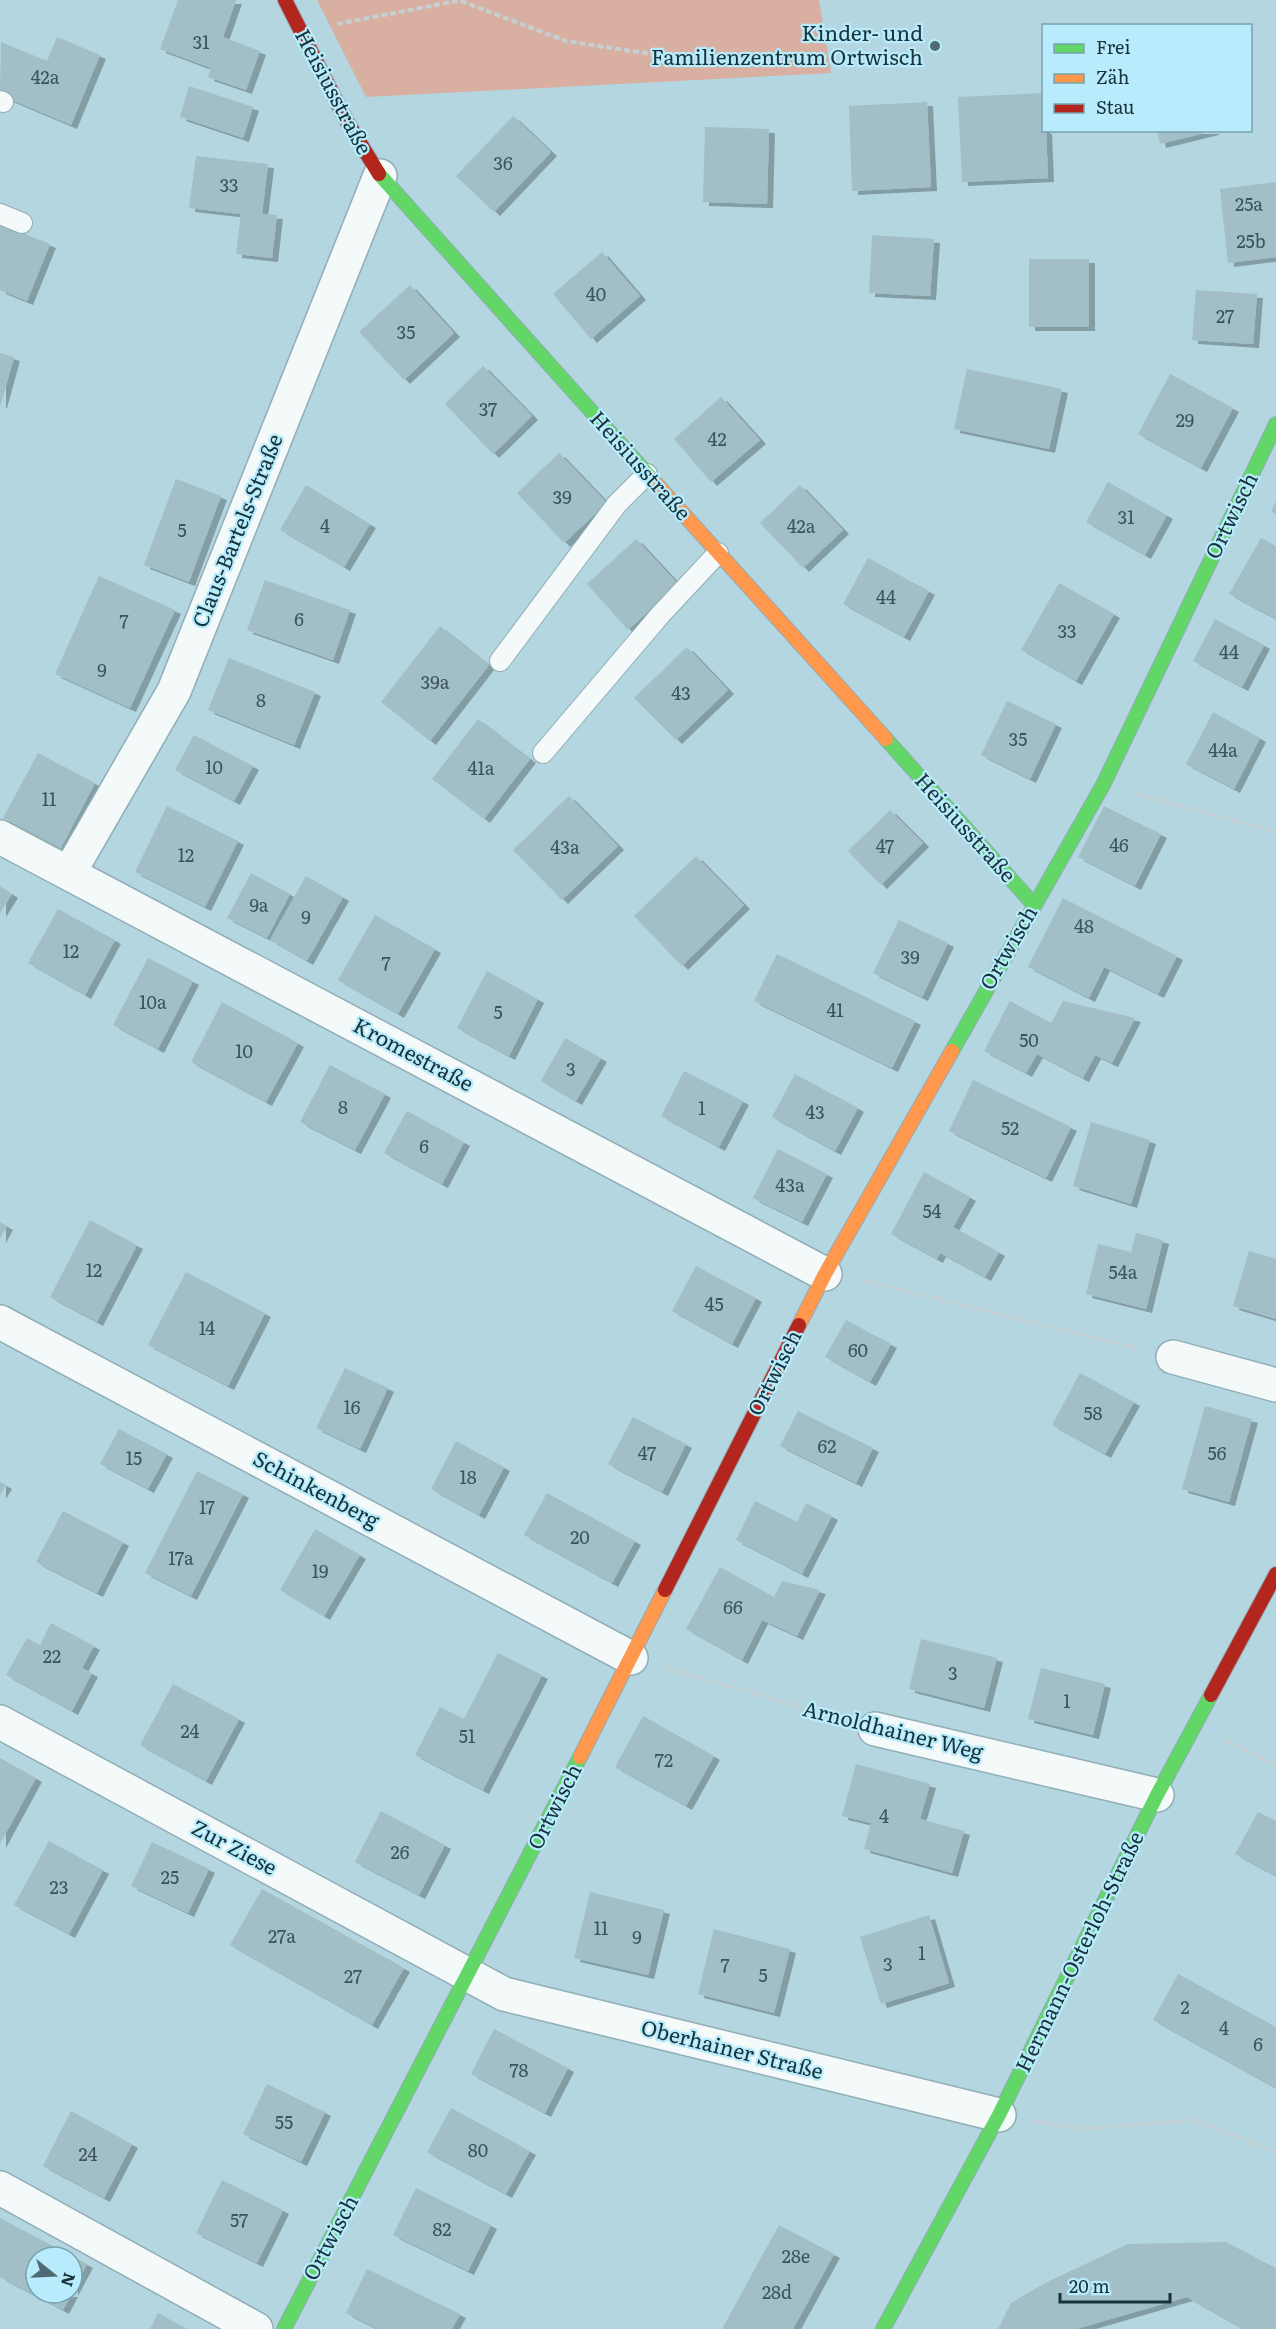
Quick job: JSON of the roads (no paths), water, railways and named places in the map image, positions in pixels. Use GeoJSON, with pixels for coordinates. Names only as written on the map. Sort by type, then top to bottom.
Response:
{"type":"FeatureCollection","features":[{"type":"Feature","properties":{"kind":"street","name":"Heisiusstraße"},"geometry":{"type":"LineString","coordinates":[[285,0],[346,120],[380,176],[1034,905]]}},
{"type":"Feature","properties":{"kind":"street","name":"Claus-Bartels-Straße"},"geometry":{"type":"LineString","coordinates":[[69,873],[174,690],[380,176]]}},
{"type":"Feature","properties":{"kind":"street","name":"Ortwisch"},"geometry":{"type":"LineString","coordinates":[[284,2329],[469,1974],[825,1274],[1103,785],[1276,424]]}},
{"type":"Feature","properties":{"kind":"street","name":"Kromestraße"},"geometry":{"type":"LineString","coordinates":[[0,837],[825,1274]]}},
{"type":"Feature","properties":{"kind":"street","name":"Schinkenberg"},"geometry":{"type":"LineString","coordinates":[[0,1322],[631,1658]]}},
{"type":"Feature","properties":{"kind":"street"},"geometry":{"type":"LineString","coordinates":[[1173,1357],[1276,1385]]}},
{"type":"Feature","properties":{"kind":"street","name":"Hermann-Osterloh-Straße"},"geometry":{"type":"LineString","coordinates":[[883,2329],[999,2115],[1157,1795],[1276,1574]]}},
{"type":"Feature","properties":{"kind":"street","name":"Zur Ziese"},"geometry":{"type":"LineString","coordinates":[[0,1722],[469,1974]]}},
{"type":"Feature","properties":{"kind":"street","name":"Arnoldhainer Weg"},"geometry":{"type":"LineString","coordinates":[[875,1729],[1157,1795]]}},
{"type":"Feature","properties":{"kind":"street","name":"Oberhainer Straße"},"geometry":{"type":"LineString","coordinates":[[469,1974],[504,1994],[999,2115]]}},
{"type":"Feature","properties":{"kind":"street"},"geometry":{"type":"LineString","coordinates":[[0,2188],[256,2329]]}},
{"type":"Feature","properties":{"kind":"lane"},"geometry":{"type":"LineString","coordinates":[[0,214],[22,223]]}},
{"type":"Feature","properties":{"kind":"lane"},"geometry":{"type":"LineString","coordinates":[[500,661],[617,504],[647,474]]}},
{"type":"Feature","properties":{"kind":"lane"},"geometry":{"type":"LineString","coordinates":[[543,753],[662,614],[718,553]]}},
{"type":"Feature","properties":{"kind":"place","name":"Kinder- und Familienzentrum Ortwisch"},"geometry":{"type":"Point","coordinates":[935,46]}}]}
